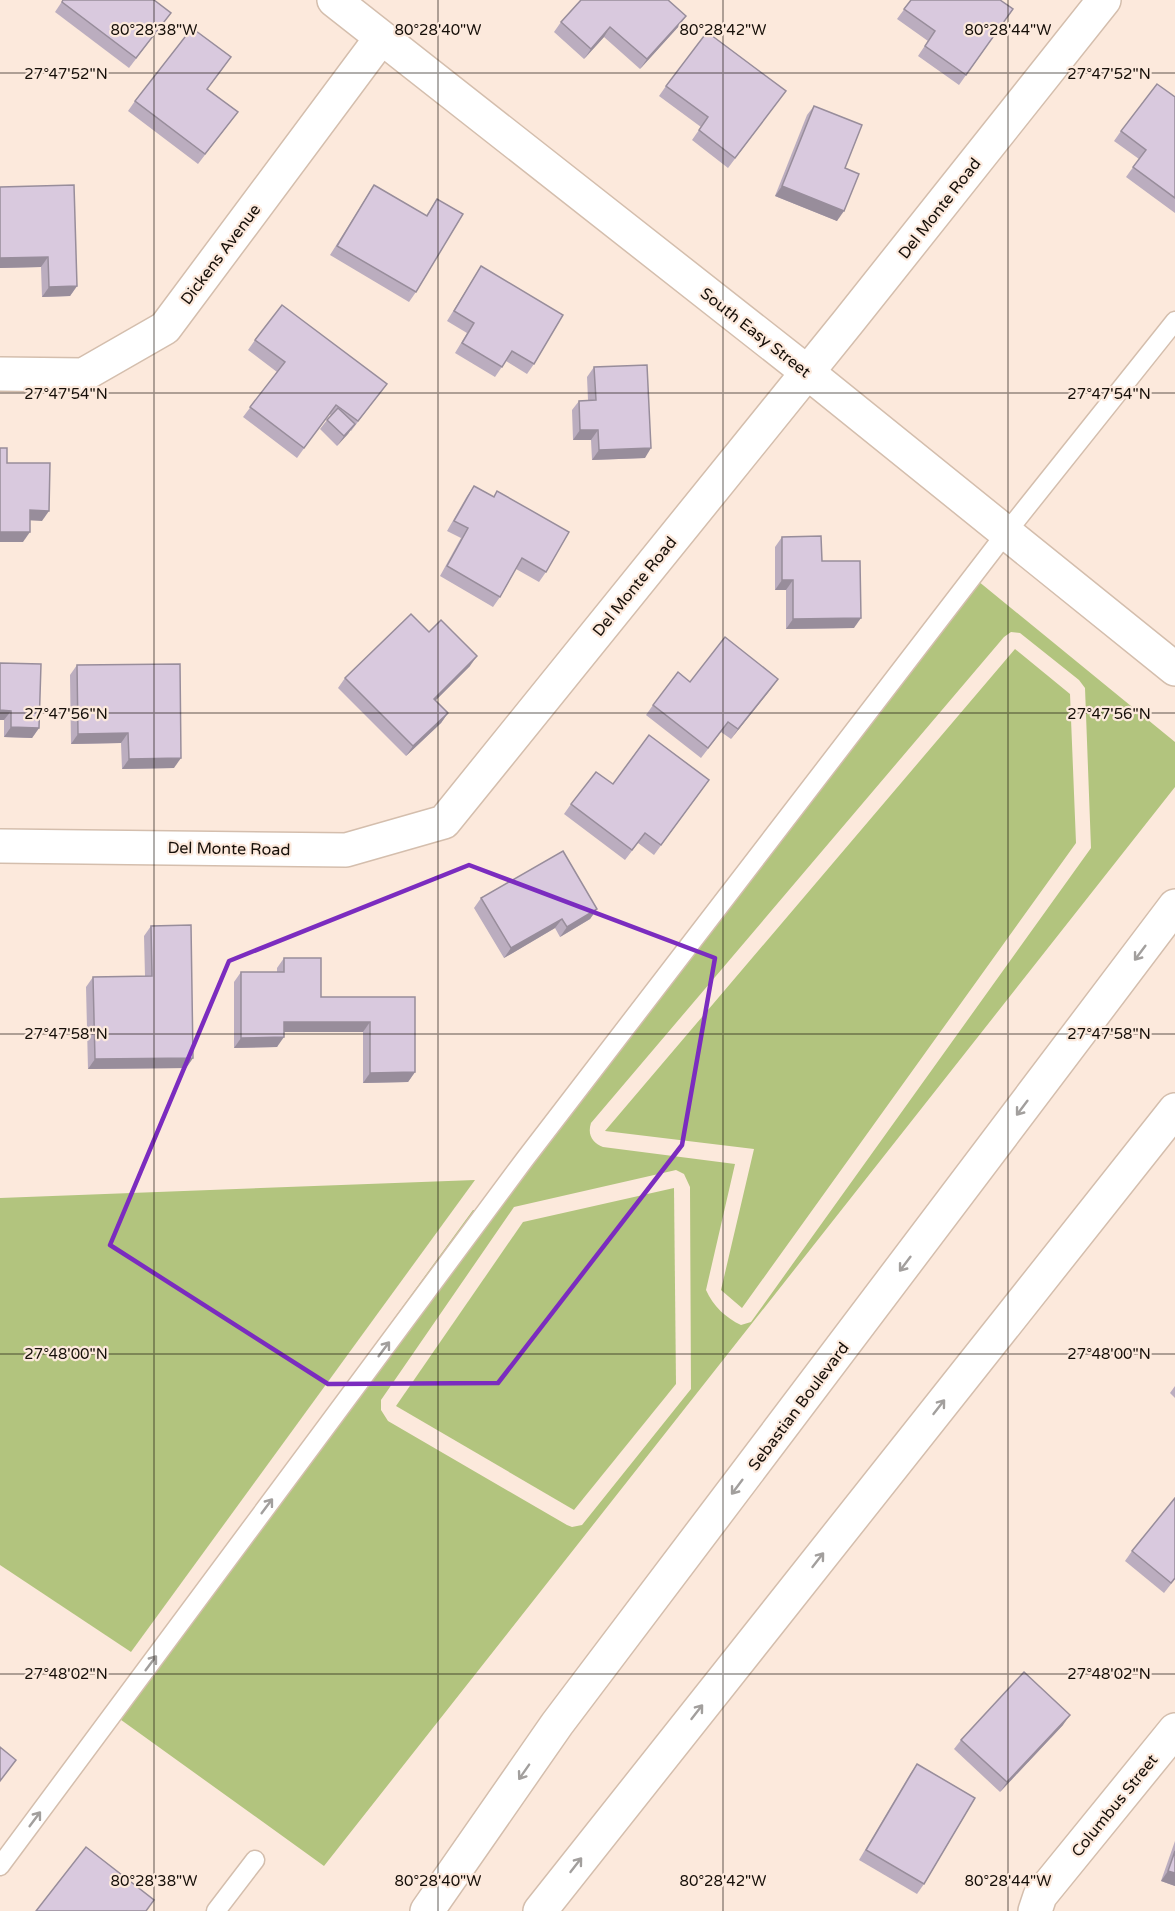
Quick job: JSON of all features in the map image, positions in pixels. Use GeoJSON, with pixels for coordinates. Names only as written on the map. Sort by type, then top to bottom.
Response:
{"type":"FeatureCollection","features":[{"type":"Feature","properties":{"kind":"street","name":"South Easy Street"},"geometry":{"type":"LineString","coordinates":[[334,0],[807,372],[1175,669]]}},
{"type":"Feature","properties":{"kind":"street","name":"Del Monte Road"},"geometry":{"type":"LineString","coordinates":[[0,846],[346,849],[444,822],[1104,0]]}},
{"type":"Feature","properties":{"kind":"street","name":"Dickens Avenue"},"geometry":{"type":"LineString","coordinates":[[0,374],[83,375],[165,328],[381,38]]}},
{"type":"Feature","properties":{"kind":"street","name":"Sebastian Boulevard"},"geometry":{"type":"LineString","coordinates":[[427,1911],[557,1724],[1175,906]]}},
{"type":"Feature","properties":{"kind":"street"},"geometry":{"type":"LineString","coordinates":[[540,1911],[1175,1110]]}},
{"type":"Feature","properties":{"kind":"street","name":"Columbus Street"},"geometry":{"type":"LineString","coordinates":[[1035,1911],[1040,1896],[1175,1730]]}},
{"type":"Feature","properties":{"kind":"lane"},"geometry":{"type":"LineString","coordinates":[[0,1866],[525,1160],[1006,533],[1175,321]]}},
{"type":"Feature","properties":{"kind":"lane"},"geometry":{"type":"LineString","coordinates":[[216,1911],[255,1860]]}},
{"type":"Feature","properties":{"kind":"highlighted area"},"geometry":{"type":"Polygon","coordinates":[[[469,865],[715,958],[682,1145],[498,1383],[328,1384],[110,1245],[229,961],[469,865]]]}},
{"type":"Feature","properties":{"kind":"green space"},"geometry":{"type":"Polygon","coordinates":[[[978,581],[1175,742],[1175,787],[324,1866],[117,1717],[148,1656],[473,1210],[484,1210],[978,581]],[[1011,632],[1004,637],[591,1123],[592,1138],[603,1147],[735,1164],[706,1290],[720,1311],[741,1325],[751,1322],[1091,848],[1085,688],[1079,680],[1020,633],[1011,632]],[[676,1170],[514,1207],[381,1400],[381,1410],[388,1421],[567,1525],[572,1527],[582,1525],[691,1389],[690,1187],[684,1174],[676,1170]]]}},
{"type":"Feature","properties":{"kind":"green space"},"geometry":{"type":"Polygon","coordinates":[[[1015,649],[1070,694],[1076,843],[742,1308],[721,1290],[754,1149],[605,1131],[1015,649]]]}},
{"type":"Feature","properties":{"kind":"green space"},"geometry":{"type":"Polygon","coordinates":[[[475,1180],[131,1652],[0,1565],[0,1198],[475,1180]]]}},
{"type":"Feature","properties":{"kind":"green space"},"geometry":{"type":"Polygon","coordinates":[[[674,1188],[676,1384],[574,1510],[396,1406],[523,1222],[674,1188]]]}},
{"type":"Feature","properties":{"kind":"building"},"geometry":{"type":"Polygon","coordinates":[[[63,0],[154,0],[171,13],[136,58],[62,2],[63,0]]]}},
{"type":"Feature","properties":{"kind":"building"},"geometry":{"type":"Polygon","coordinates":[[[581,0],[668,0],[686,16],[647,59],[610,27],[591,49],[561,22],[581,0]]]}},
{"type":"Feature","properties":{"kind":"building"},"geometry":{"type":"Polygon","coordinates":[[[911,0],[1000,0],[1013,9],[966,75],[925,46],[935,31],[904,9],[911,0]]]}},
{"type":"Feature","properties":{"kind":"building"},"geometry":{"type":"Polygon","coordinates":[[[192,28],[231,57],[207,89],[238,112],[205,154],[135,101],[192,28]]]}},
{"type":"Feature","properties":{"kind":"building"},"geometry":{"type":"Polygon","coordinates":[[[707,32],[786,91],[735,158],[699,130],[708,117],[666,86],[707,32]]]}},
{"type":"Feature","properties":{"kind":"building"},"geometry":{"type":"Polygon","coordinates":[[[1157,84],[1175,97],[1175,198],[1133,167],[1146,150],[1121,131],[1157,84]]]}},
{"type":"Feature","properties":{"kind":"building"},"geometry":{"type":"Polygon","coordinates":[[[814,106],[862,125],[845,168],[859,174],[844,211],[782,186],[814,106]]]}},
{"type":"Feature","properties":{"kind":"building"},"geometry":{"type":"Polygon","coordinates":[[[74,185],[77,286],[49,287],[48,257],[0,258],[0,187],[74,185]]]}},
{"type":"Feature","properties":{"kind":"building"},"geometry":{"type":"Polygon","coordinates":[[[374,185],[427,216],[437,199],[463,214],[416,292],[337,246],[374,185]]]}},
{"type":"Feature","properties":{"kind":"building"},"geometry":{"type":"Polygon","coordinates":[[[481,266],[563,315],[534,364],[512,351],[502,367],[462,343],[474,323],[454,311],[481,266]]]}},
{"type":"Feature","properties":{"kind":"building"},"geometry":{"type":"Polygon","coordinates":[[[282,305],[387,384],[358,421],[336,405],[304,448],[250,407],[285,362],[255,340],[282,305]]]}},
{"type":"Feature","properties":{"kind":"building"},"geometry":{"type":"Polygon","coordinates":[[[647,365],[651,448],[599,450],[598,430],[580,430],[579,401],[596,400],[594,367],[647,365]]]}},
{"type":"Feature","properties":{"kind":"building"},"geometry":{"type":"Polygon","coordinates":[[[338,408],[355,424],[344,436],[327,420],[338,408]]]}},
{"type":"Feature","properties":{"kind":"building"},"geometry":{"type":"Polygon","coordinates":[[[0,448],[7,448],[7,463],[50,463],[49,511],[30,510],[30,532],[0,532],[0,448]]]}},
{"type":"Feature","properties":{"kind":"building"},"geometry":{"type":"Polygon","coordinates":[[[474,486],[494,497],[497,491],[569,532],[546,572],[522,558],[500,597],[447,566],[468,528],[454,521],[474,486]]]}},
{"type":"Feature","properties":{"kind":"building"},"geometry":{"type":"Polygon","coordinates":[[[821,536],[822,561],[860,561],[861,618],[793,619],[793,580],[782,580],[782,537],[821,536]]]}},
{"type":"Feature","properties":{"kind":"building"},"geometry":{"type":"Polygon","coordinates":[[[411,614],[429,632],[441,620],[477,656],[434,699],[448,713],[413,746],[345,678],[411,614]]]}},
{"type":"Feature","properties":{"kind":"building"},"geometry":{"type":"Polygon","coordinates":[[[725,637],[778,679],[738,729],[728,722],[708,748],[653,705],[678,672],[690,682],[725,637]]]}},
{"type":"Feature","properties":{"kind":"building"},"geometry":{"type":"Polygon","coordinates":[[[0,663],[41,664],[39,728],[11,727],[11,711],[0,710],[0,663]]]}},
{"type":"Feature","properties":{"kind":"building"},"geometry":{"type":"Polygon","coordinates":[[[180,664],[181,758],[129,759],[128,733],[78,734],[77,665],[180,664]]]}},
{"type":"Feature","properties":{"kind":"building"},"geometry":{"type":"Polygon","coordinates":[[[649,735],[709,780],[661,845],[645,833],[632,850],[571,804],[596,772],[613,784],[649,735]]]}},
{"type":"Feature","properties":{"kind":"building"},"geometry":{"type":"Polygon","coordinates":[[[563,851],[597,909],[567,927],[562,919],[511,948],[481,898],[563,851]]]}},
{"type":"Feature","properties":{"kind":"building"},"geometry":{"type":"Polygon","coordinates":[[[191,925],[193,1058],[95,1059],[93,977],[152,976],[151,926],[191,925]]]}},
{"type":"Feature","properties":{"kind":"building"},"geometry":{"type":"Polygon","coordinates":[[[284,958],[321,958],[321,997],[415,997],[415,1072],[370,1073],[370,1022],[284,1022],[284,1037],[241,1038],[241,972],[284,972],[284,958]]]}},
{"type":"Feature","properties":{"kind":"building"},"geometry":{"type":"Polygon","coordinates":[[[1175,1498],[1175,1578],[1171,1583],[1132,1551],[1175,1498]]]}},
{"type":"Feature","properties":{"kind":"building"},"geometry":{"type":"Polygon","coordinates":[[[1024,1672],[1070,1715],[1007,1782],[961,1740],[1024,1672]]]}},
{"type":"Feature","properties":{"kind":"building"},"geometry":{"type":"Polygon","coordinates":[[[0,1747],[16,1760],[0,1781],[0,1747]]]}},
{"type":"Feature","properties":{"kind":"building"},"geometry":{"type":"Polygon","coordinates":[[[917,1764],[975,1798],[924,1884],[866,1850],[917,1764]]]}},
{"type":"Feature","properties":{"kind":"building"},"geometry":{"type":"Polygon","coordinates":[[[86,1847],[154,1900],[146,1911],[36,1911],[86,1847]]]}},
{"type":"Feature","properties":{"kind":"building"},"geometry":{"type":"Polygon","coordinates":[[[1175,1851],[1175,1873],[1168,1871],[1175,1851]]]}}]}
